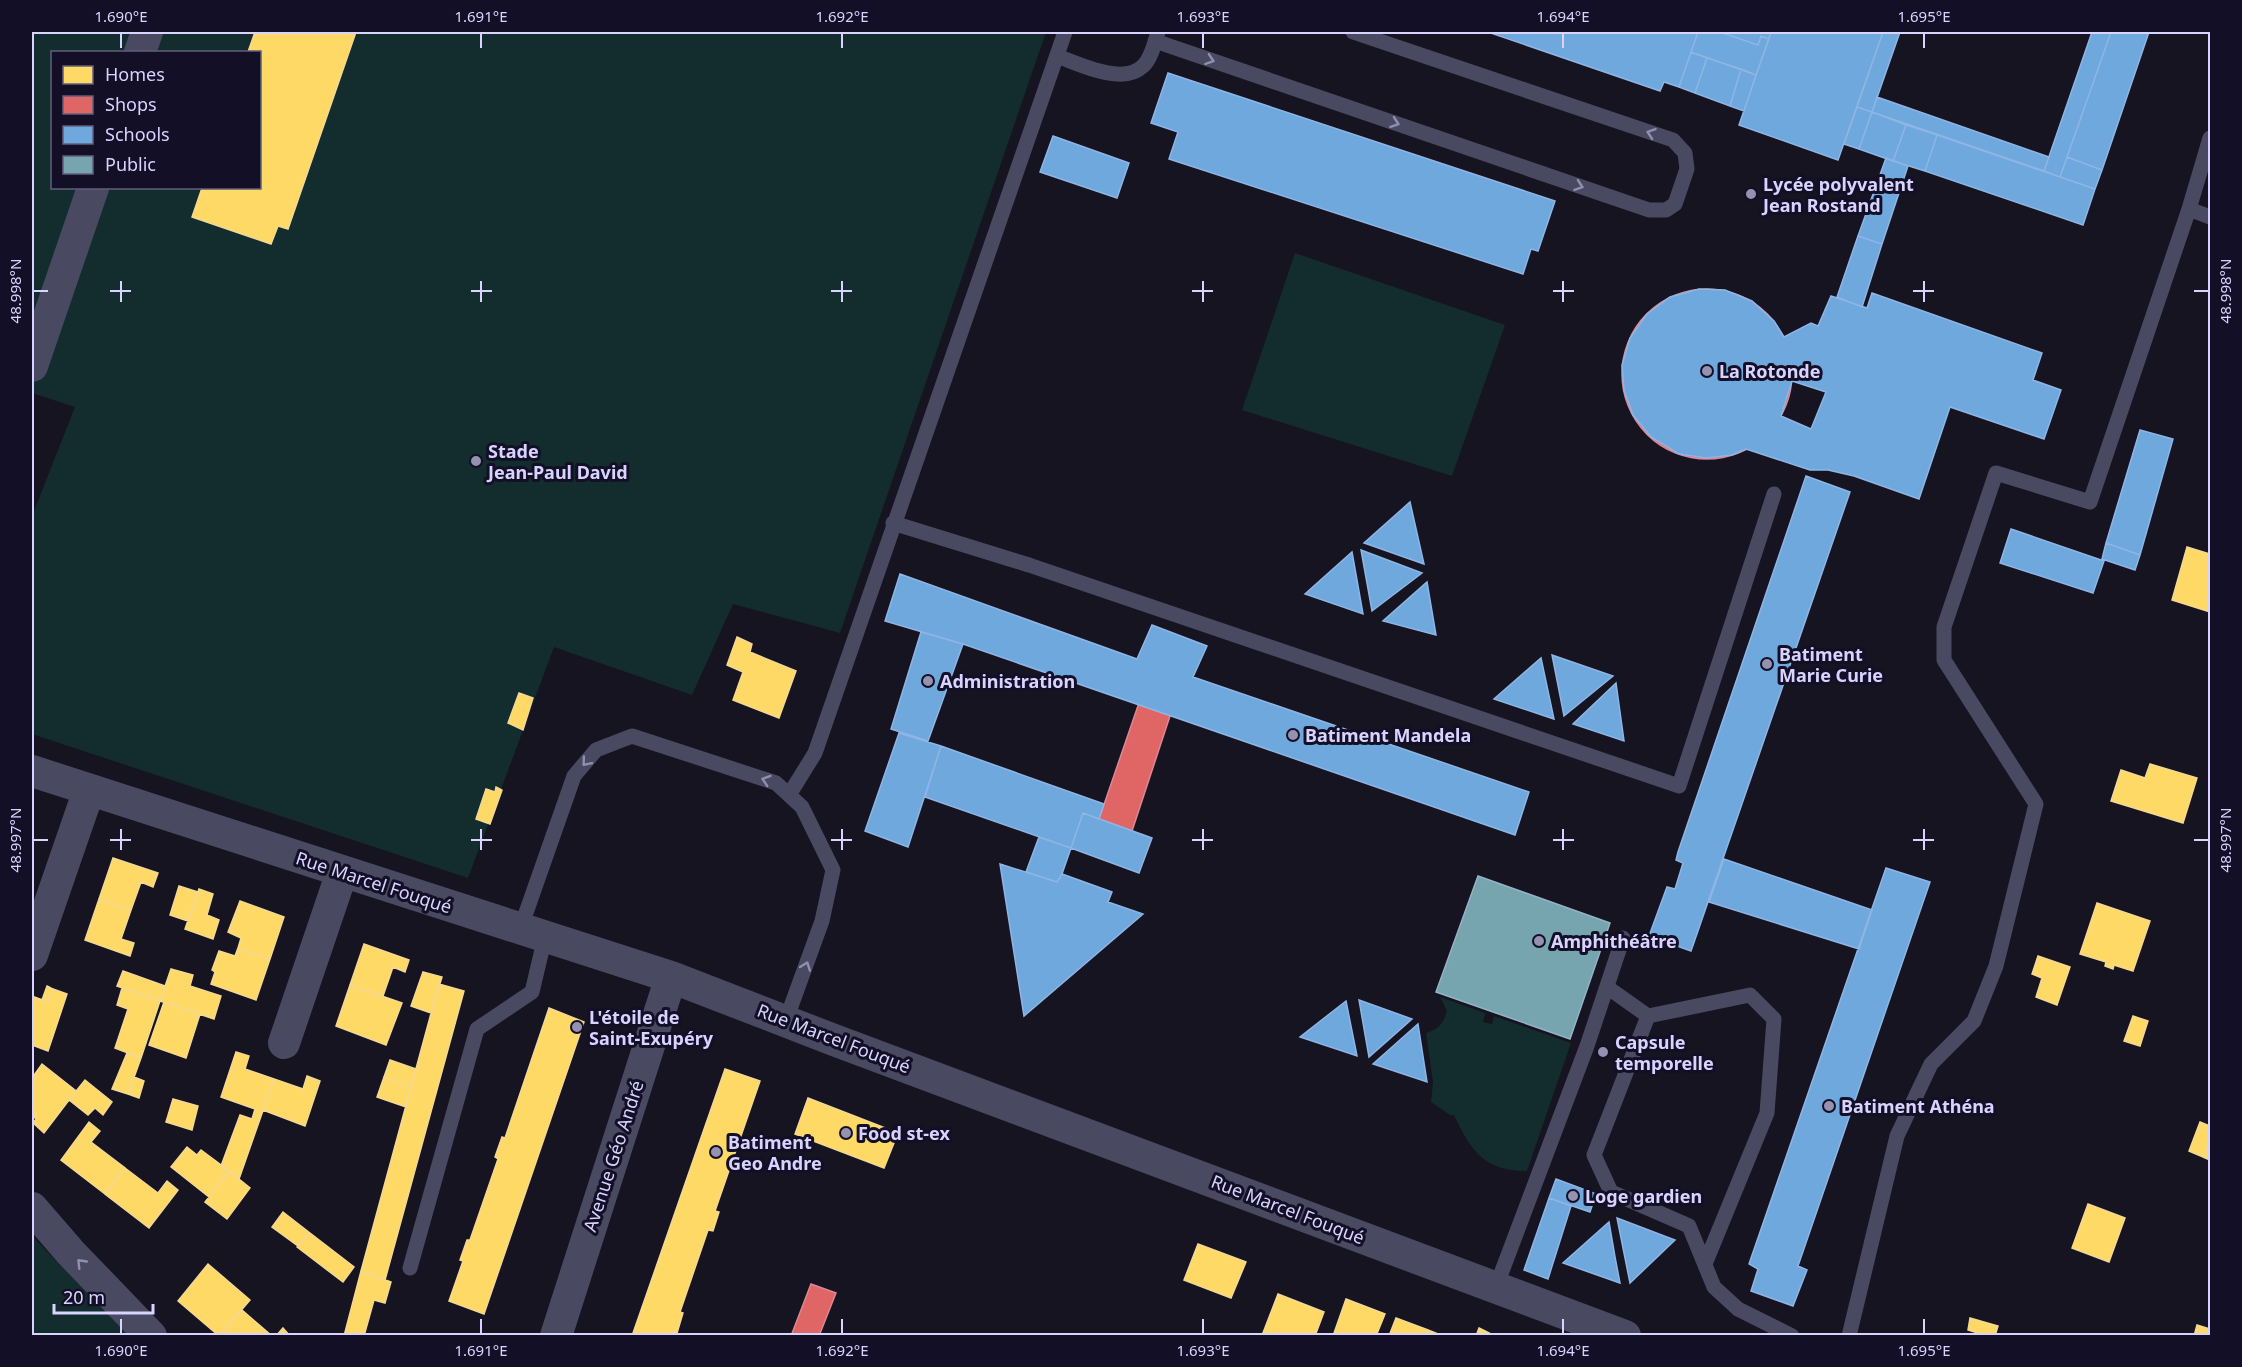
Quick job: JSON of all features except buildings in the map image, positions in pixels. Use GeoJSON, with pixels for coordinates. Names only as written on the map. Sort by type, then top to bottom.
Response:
{"type":"FeatureCollection","features":[{"type":"Feature","properties":{"kind":"street"},"geometry":{"type":"LineString","coordinates":[[140,51],[147,32]]}},
{"type":"Feature","properties":{"kind":"street"},"geometry":{"type":"LineString","coordinates":[[34,358],[93,189]]}},
{"type":"Feature","properties":{"kind":"street","name":"Rue Marcel Fouqué"},"geometry":{"type":"LineString","coordinates":[[32,771],[671,977],[1625,1335]]}},
{"type":"Feature","properties":{"kind":"street"},"geometry":{"type":"LineString","coordinates":[[32,955],[89,790]]}},
{"type":"Feature","properties":{"kind":"street"},"geometry":{"type":"LineString","coordinates":[[284,1043],[342,872]]}},
{"type":"Feature","properties":{"kind":"street","name":"Avenue Géo André"},"geometry":{"type":"LineString","coordinates":[[556,1335],[671,977]]}},
{"type":"Feature","properties":{"kind":"street"},"geometry":{"type":"LineString","coordinates":[[32,1208],[71,1253],[151,1335]]}},
{"type":"Feature","properties":{"kind":"lane"},"geometry":{"type":"LineString","coordinates":[[789,795],[814,753],[1065,32]]}},
{"type":"Feature","properties":{"kind":"lane"},"geometry":{"type":"LineString","coordinates":[[1056,56],[1112,75],[1134,73],[1144,66],[1157,37],[1649,210],[1666,210],[1675,204],[1687,169],[1685,153],[1672,140],[1353,32]]}},
{"type":"Feature","properties":{"kind":"lane"},"geometry":{"type":"LineString","coordinates":[[1849,1335],[1897,1136],[1932,1064],[1974,1021],[1996,966],[2036,804],[1944,660],[1944,627],[1996,473],[2090,502],[2211,138]]}},
{"type":"Feature","properties":{"kind":"lane"},"geometry":{"type":"LineString","coordinates":[[2189,209],[2211,217]]}},
{"type":"Feature","properties":{"kind":"lane"},"geometry":{"type":"LineString","coordinates":[[894,523],[1029,565],[1679,786],[1774,494]]}},
{"type":"Feature","properties":{"kind":"lane"},"geometry":{"type":"LineString","coordinates":[[410,1268],[477,1029],[532,992],[533,932],[574,776],[596,750],[632,736],[776,783],[802,807],[833,870],[822,921],[786,1020]]}},
{"type":"Feature","properties":{"kind":"lane"},"geometry":{"type":"LineString","coordinates":[[1496,1287],[1623,938]]}},
{"type":"Feature","properties":{"kind":"lane"},"geometry":{"type":"LineString","coordinates":[[1607,987],[1648,1016],[1750,995],[1774,1019],[1767,1113],[1705,1264]]}},
{"type":"Feature","properties":{"kind":"lane"},"geometry":{"type":"LineString","coordinates":[[1648,1016],[1594,1155],[1611,1192],[1689,1226],[1714,1287],[1738,1309],[1792,1335]]}},
{"type":"Feature","properties":{"kind":"green space","name":"Stade Jean-Paul David"},"geometry":{"type":"Polygon","coordinates":[[[32,32],[1046,32],[840,633],[733,604],[692,695],[554,647],[468,878],[32,734],[32,516],[75,407],[32,393],[32,32]]]}},
{"type":"Feature","properties":{"kind":"green space"},"geometry":{"type":"Polygon","coordinates":[[[1295,253],[1505,325],[1452,476],[1242,410],[1295,253]]]}},
{"type":"Feature","properties":{"kind":"green space"},"geometry":{"type":"Polygon","coordinates":[[[1440,997],[1485,1013],[1483,1022],[1492,1024],[1494,1016],[1571,1043],[1527,1171],[1512,1170],[1489,1163],[1473,1149],[1454,1115],[1450,1115],[1431,1102],[1433,1082],[1426,1033],[1442,1023],[1447,1011],[1440,997]]]}},
{"type":"Feature","properties":{"kind":"green space"},"geometry":{"type":"Polygon","coordinates":[[[32,1235],[38,1242],[129,1335],[32,1335],[32,1235]]]}},
{"type":"Feature","properties":{"kind":"place","name":"Lycée polyvalent Jean Rostand"},"geometry":{"type":"Point","coordinates":[1751,194]}},
{"type":"Feature","properties":{"kind":"place","name":"La Rotonde"},"geometry":{"type":"Point","coordinates":[1707,371]}},
{"type":"Feature","properties":{"kind":"place","name":"Stade Jean-Paul David"},"geometry":{"type":"Point","coordinates":[476,461]}},
{"type":"Feature","properties":{"kind":"place","name":"Batiment Marie Curie"},"geometry":{"type":"Point","coordinates":[1767,664]}},
{"type":"Feature","properties":{"kind":"place","name":"Administration"},"geometry":{"type":"Point","coordinates":[928,681]}},
{"type":"Feature","properties":{"kind":"place","name":"Batiment Mandela"},"geometry":{"type":"Point","coordinates":[1293,735]}},
{"type":"Feature","properties":{"kind":"place","name":"Amphithéâtre"},"geometry":{"type":"Point","coordinates":[1539,941]}},
{"type":"Feature","properties":{"kind":"place","name":"L'étoile de Saint-Exupéry"},"geometry":{"type":"Point","coordinates":[577,1027]}},
{"type":"Feature","properties":{"kind":"place","name":"Capsule temporelle"},"geometry":{"type":"Point","coordinates":[1603,1052]}},
{"type":"Feature","properties":{"kind":"place","name":"Batiment Athéna"},"geometry":{"type":"Point","coordinates":[1829,1106]}},
{"type":"Feature","properties":{"kind":"place","name":"Food st-ex"},"geometry":{"type":"Point","coordinates":[846,1133]}},
{"type":"Feature","properties":{"kind":"place","name":"Batiment Geo Andre"},"geometry":{"type":"Point","coordinates":[716,1152]}},
{"type":"Feature","properties":{"kind":"place","name":"Loge gardien"},"geometry":{"type":"Point","coordinates":[1573,1196]}}]}
